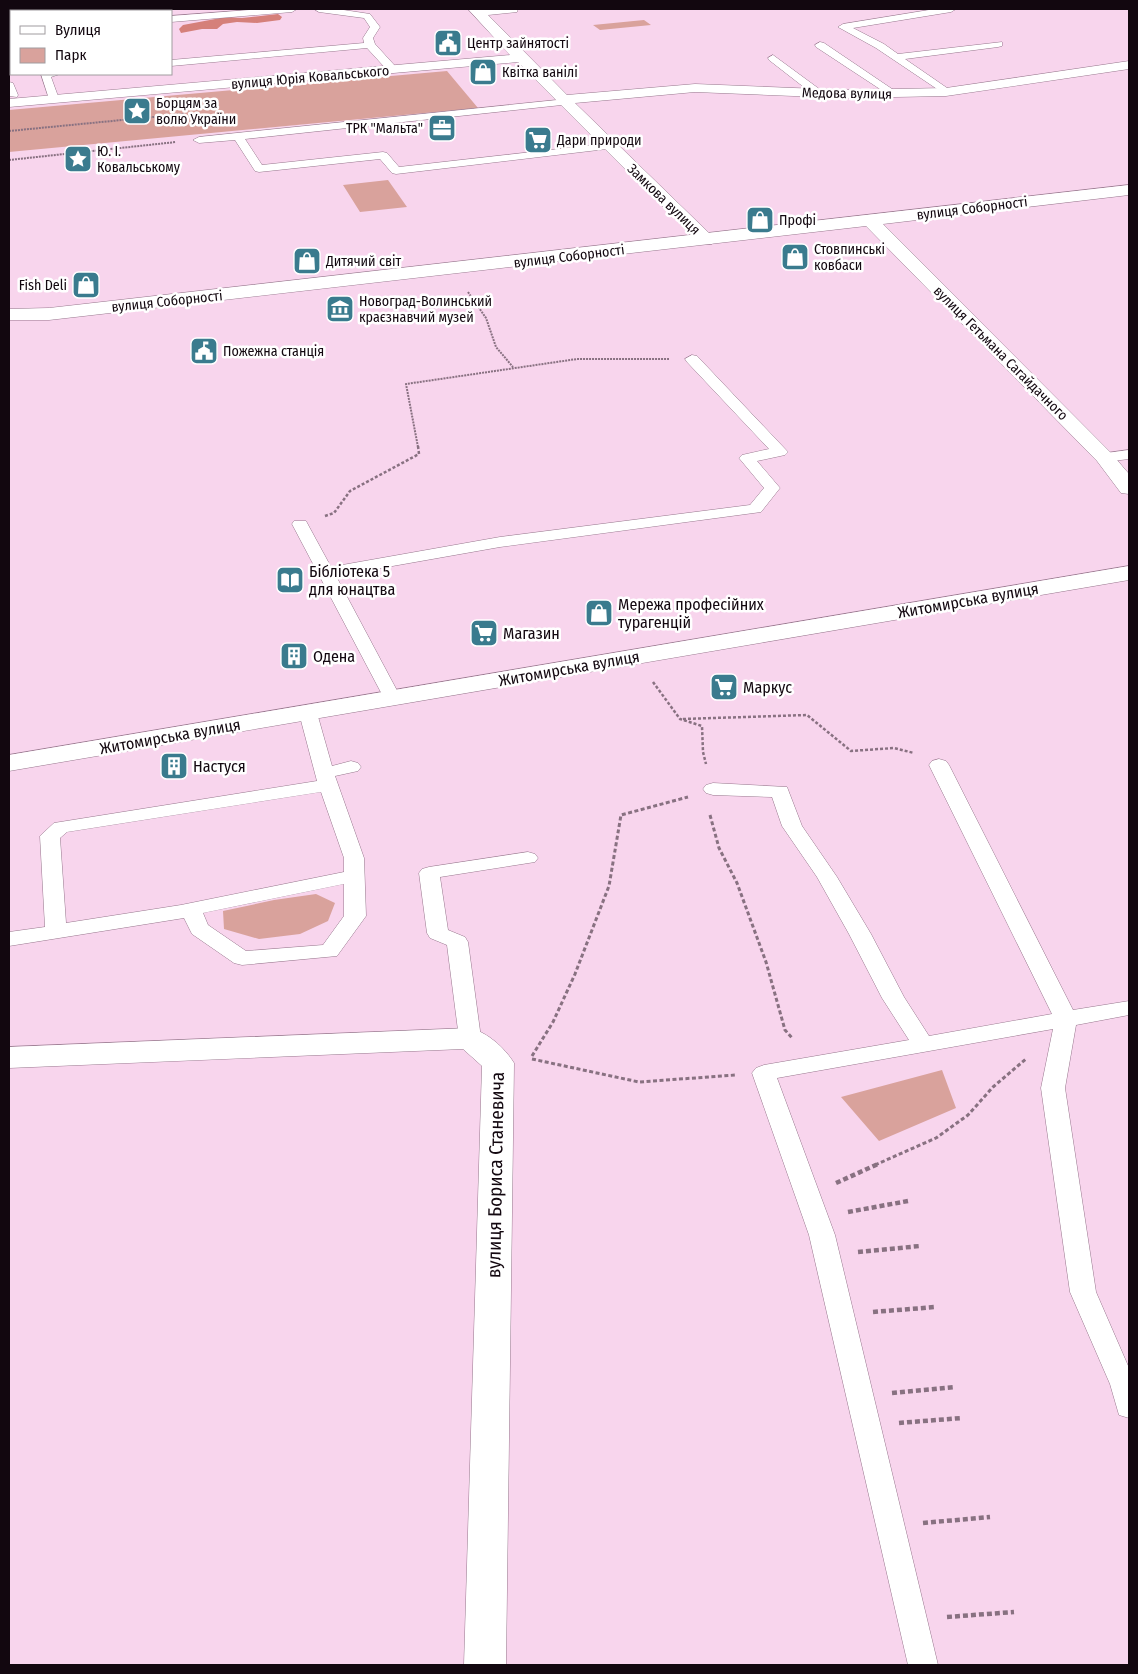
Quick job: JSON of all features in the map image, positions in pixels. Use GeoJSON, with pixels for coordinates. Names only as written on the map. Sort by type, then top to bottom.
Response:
{"type":"FeatureCollection","features":[{"type":"Feature","properties":{"kind":"street"},"geometry":{"type":"LineString","coordinates":[[477,10],[512,9]]}},
{"type":"Feature","properties":{"kind":"street","name":"Замкова вулиця"},"geometry":{"type":"LineString","coordinates":[[477,10],[521,58],[706,240]]}},
{"type":"Feature","properties":{"kind":"street","name":"вулиця Юрія Ковальського"},"geometry":{"type":"LineString","coordinates":[[10,94],[54,99],[521,58]]}},
{"type":"Feature","properties":{"kind":"street","name":"Медова вулиця"},"geometry":{"type":"LineString","coordinates":[[566,101],[695,88],[818,93],[946,92],[1129,65]]}},
{"type":"Feature","properties":{"kind":"street","name":"вулиця Соборності"},"geometry":{"type":"LineString","coordinates":[[9,315],[49,314],[451,270],[1129,190]]}},
{"type":"Feature","properties":{"kind":"street","name":"вулиця Гетьмана Сагайдачного"},"geometry":{"type":"LineString","coordinates":[[870,220],[1104,457],[1129,488]]}},
{"type":"Feature","properties":{"kind":"street","name":"Житомирська вулиця"},"geometry":{"type":"LineString","coordinates":[[9,763],[1129,572]]}},
{"type":"Feature","properties":{"kind":"street"},"geometry":{"type":"LineString","coordinates":[[9,1058],[470,1038]]}},
{"type":"Feature","properties":{"kind":"street","name":"вулиця Бориса Станевича"},"geometry":{"type":"LineString","coordinates":[[470,1038],[498,1063],[485,1665]]}},
{"type":"Feature","properties":{"kind":"lane"},"geometry":{"type":"LineString","coordinates":[[172,19],[292,9]]}},
{"type":"Feature","properties":{"kind":"lane"},"geometry":{"type":"LineString","coordinates":[[319,9],[367,16],[375,27],[368,38],[370,45],[392,69]]}},
{"type":"Feature","properties":{"kind":"lane"},"geometry":{"type":"LineString","coordinates":[[946,92],[880,46],[843,27],[950,9]]}},
{"type":"Feature","properties":{"kind":"lane"},"geometry":{"type":"LineString","coordinates":[[880,46],[898,44]]}},
{"type":"Feature","properties":{"kind":"lane"},"geometry":{"type":"LineString","coordinates":[[896,57],[998,44]]}},
{"type":"Feature","properties":{"kind":"lane"},"geometry":{"type":"LineString","coordinates":[[172,63],[370,45]]}},
{"type":"Feature","properties":{"kind":"lane"},"geometry":{"type":"LineString","coordinates":[[820,45],[893,93]]}},
{"type":"Feature","properties":{"kind":"lane"},"geometry":{"type":"LineString","coordinates":[[772,58],[818,93]]}},
{"type":"Feature","properties":{"kind":"lane"},"geometry":{"type":"LineString","coordinates":[[45,75],[54,99]]}},
{"type":"Feature","properties":{"kind":"lane"},"geometry":{"type":"LineString","coordinates":[[199,140],[566,101]]}},
{"type":"Feature","properties":{"kind":"lane"},"geometry":{"type":"LineString","coordinates":[[238,136],[259,169],[383,155],[396,171],[611,146]]}},
{"type":"Feature","properties":{"kind":"lane"},"geometry":{"type":"LineString","coordinates":[[326,573],[500,542],[755,509],[772,488],[747,458],[780,452],[692,359]]}},
{"type":"Feature","properties":{"kind":"lane"},"geometry":{"type":"LineString","coordinates":[[1104,457],[1129,454]]}},
{"type":"Feature","properties":{"kind":"lane"},"geometry":{"type":"LineString","coordinates":[[300,524],[392,698]]}},
{"type":"Feature","properties":{"kind":"lane"},"geometry":{"type":"LineString","coordinates":[[191,910],[199,929],[242,958],[329,951],[355,916],[354,858],[326,779],[308,712]]}},
{"type":"Feature","properties":{"kind":"lane"},"geometry":{"type":"LineString","coordinates":[[939,765],[1066,1019],[1052,1088],[1083,1292],[1123,1384],[1129,1407]]}},
{"type":"Feature","properties":{"kind":"lane"},"geometry":{"type":"LineString","coordinates":[[56,931],[50,836],[61,827],[326,779],[352,767]]}},
{"type":"Feature","properties":{"kind":"lane"},"geometry":{"type":"LineString","coordinates":[[713,789],[780,791],[792,826],[827,877],[860,934],[893,998],[923,1044]]}},
{"type":"Feature","properties":{"kind":"lane"},"geometry":{"type":"LineString","coordinates":[[470,1038],[457,942],[438,933],[429,872],[528,858]]}},
{"type":"Feature","properties":{"kind":"lane"},"geometry":{"type":"LineString","coordinates":[[9,939],[191,910],[354,876]]}},
{"type":"Feature","properties":{"kind":"lane"},"geometry":{"type":"LineString","coordinates":[[923,1665],[822,1235],[764,1073],[1129,1008]]}},
{"type":"Feature","properties":{"kind":"path"},"geometry":{"type":"LineString","coordinates":[[9,131],[184,114],[180,108]]}},
{"type":"Feature","properties":{"kind":"path"},"geometry":{"type":"LineString","coordinates":[[9,160],[199,140]]}},
{"type":"Feature","properties":{"kind":"path"},"geometry":{"type":"LineString","coordinates":[[451,270],[486,318],[496,347],[513,367]]}},
{"type":"Feature","properties":{"kind":"path"},"geometry":{"type":"LineString","coordinates":[[300,524],[334,513],[350,491],[418,454],[406,384],[576,359],[692,359]]}},
{"type":"Feature","properties":{"kind":"path"},"geometry":{"type":"LineString","coordinates":[[635,656],[680,720],[702,726],[703,752],[713,789],[710,813],[719,848],[737,883],[766,962],[785,1030],[816,1064]]}},
{"type":"Feature","properties":{"kind":"path"},"geometry":{"type":"LineString","coordinates":[[680,720],[808,715],[850,750],[894,748],[913,752],[939,765]]}},
{"type":"Feature","properties":{"kind":"path"},"geometry":{"type":"LineString","coordinates":[[713,789],[677,801],[621,815],[609,886],[575,974],[553,1022],[530,1058],[639,1082],[764,1073]]}},
{"type":"Feature","properties":{"kind":"path"},"geometry":{"type":"LineString","coordinates":[[836,1194],[835,1184],[936,1138],[968,1114],[993,1087],[1026,1059],[1066,1019]]}},
{"type":"Feature","properties":{"kind":"path"},"geometry":{"type":"LineString","coordinates":[[840,1214],[908,1200]]}},
{"type":"Feature","properties":{"kind":"path"},"geometry":{"type":"LineString","coordinates":[[850,1253],[920,1246]]}},
{"type":"Feature","properties":{"kind":"path"},"geometry":{"type":"LineString","coordinates":[[865,1313],[935,1307]]}},
{"type":"Feature","properties":{"kind":"path"},"geometry":{"type":"LineString","coordinates":[[884,1393],[955,1387]]}},
{"type":"Feature","properties":{"kind":"path"},"geometry":{"type":"LineString","coordinates":[[893,1423],[962,1418]]}},
{"type":"Feature","properties":{"kind":"path"},"geometry":{"type":"LineString","coordinates":[[918,1515],[922,1532]]}},
{"type":"Feature","properties":{"kind":"path"},"geometry":{"type":"LineString","coordinates":[[920,1523],[990,1517]]}},
{"type":"Feature","properties":{"kind":"path"},"geometry":{"type":"LineString","coordinates":[[942,1611],[947,1627]]}},
{"type":"Feature","properties":{"kind":"path"},"geometry":{"type":"LineString","coordinates":[[944,1618],[1014,1612]]}},
{"type":"Feature","properties":{"kind":"green space"},"geometry":{"type":"Polygon","coordinates":[[[644,20],[651,25],[600,30],[593,25],[644,20]]]}},
{"type":"Feature","properties":{"kind":"green space"},"geometry":{"type":"Polygon","coordinates":[[[447,71],[478,108],[9,152],[9,110],[447,71]]]}},
{"type":"Feature","properties":{"kind":"green space"},"geometry":{"type":"Polygon","coordinates":[[[388,180],[407,207],[360,212],[343,185],[388,180]]]}},
{"type":"Feature","properties":{"kind":"green space"},"geometry":{"type":"Polygon","coordinates":[[[316,894],[335,903],[328,921],[300,934],[259,939],[224,929],[223,911],[274,900],[316,894]]]}},
{"type":"Feature","properties":{"kind":"green space"},"geometry":{"type":"Polygon","coordinates":[[[942,1070],[956,1108],[879,1141],[841,1097],[942,1070]]]}},
{"type":"Feature","properties":{"kind":"shaded area"},"geometry":{"type":"Polygon","coordinates":[[[278,14],[282,17],[280,20],[257,23],[237,22],[223,24],[217,29],[202,29],[181,33],[179,29],[183,25],[226,17],[242,18],[278,14]]]}},
{"type":"Feature","properties":{"kind":"place","name":"Центр зайнятості"},"geometry":{"type":"Point","coordinates":[448,43]}},
{"type":"Feature","properties":{"kind":"place","name":"Квітка ванілі"},"geometry":{"type":"Point","coordinates":[483,72]}},
{"type":"Feature","properties":{"kind":"place","name":"Борцям за волю України"},"geometry":{"type":"Point","coordinates":[137,111]}},
{"type":"Feature","properties":{"kind":"place","name":"ТРК \"Мальта\""},"geometry":{"type":"Point","coordinates":[442,128]}},
{"type":"Feature","properties":{"kind":"place","name":"Дари природи"},"geometry":{"type":"Point","coordinates":[538,140]}},
{"type":"Feature","properties":{"kind":"place","name":"Ю. І. Ковальському"},"geometry":{"type":"Point","coordinates":[78,159]}},
{"type":"Feature","properties":{"kind":"place","name":"Профі"},"geometry":{"type":"Point","coordinates":[760,220]}},
{"type":"Feature","properties":{"kind":"place","name":"Стовпинські ковбаси"},"geometry":{"type":"Point","coordinates":[795,257]}},
{"type":"Feature","properties":{"kind":"place","name":"Дитячий світ"},"geometry":{"type":"Point","coordinates":[307,261]}},
{"type":"Feature","properties":{"kind":"place","name":"Fish Deli"},"geometry":{"type":"Point","coordinates":[86,285]}},
{"type":"Feature","properties":{"kind":"place","name":"Новоград-Волинський краєзнавчий музей"},"geometry":{"type":"Point","coordinates":[340,309]}},
{"type":"Feature","properties":{"kind":"place","name":"Пожежна станція"},"geometry":{"type":"Point","coordinates":[204,351]}},
{"type":"Feature","properties":{"kind":"place","name":"Бібліотека 5 для юнацтва"},"geometry":{"type":"Point","coordinates":[290,580]}},
{"type":"Feature","properties":{"kind":"place","name":"Мережа професійних турагенцій"},"geometry":{"type":"Point","coordinates":[599,613]}},
{"type":"Feature","properties":{"kind":"place","name":"Магазин"},"geometry":{"type":"Point","coordinates":[484,633]}},
{"type":"Feature","properties":{"kind":"place","name":"Одена"},"geometry":{"type":"Point","coordinates":[294,656]}},
{"type":"Feature","properties":{"kind":"place","name":"Маркус"},"geometry":{"type":"Point","coordinates":[724,687]}},
{"type":"Feature","properties":{"kind":"place","name":"Настуся"},"geometry":{"type":"Point","coordinates":[174,766]}}]}
